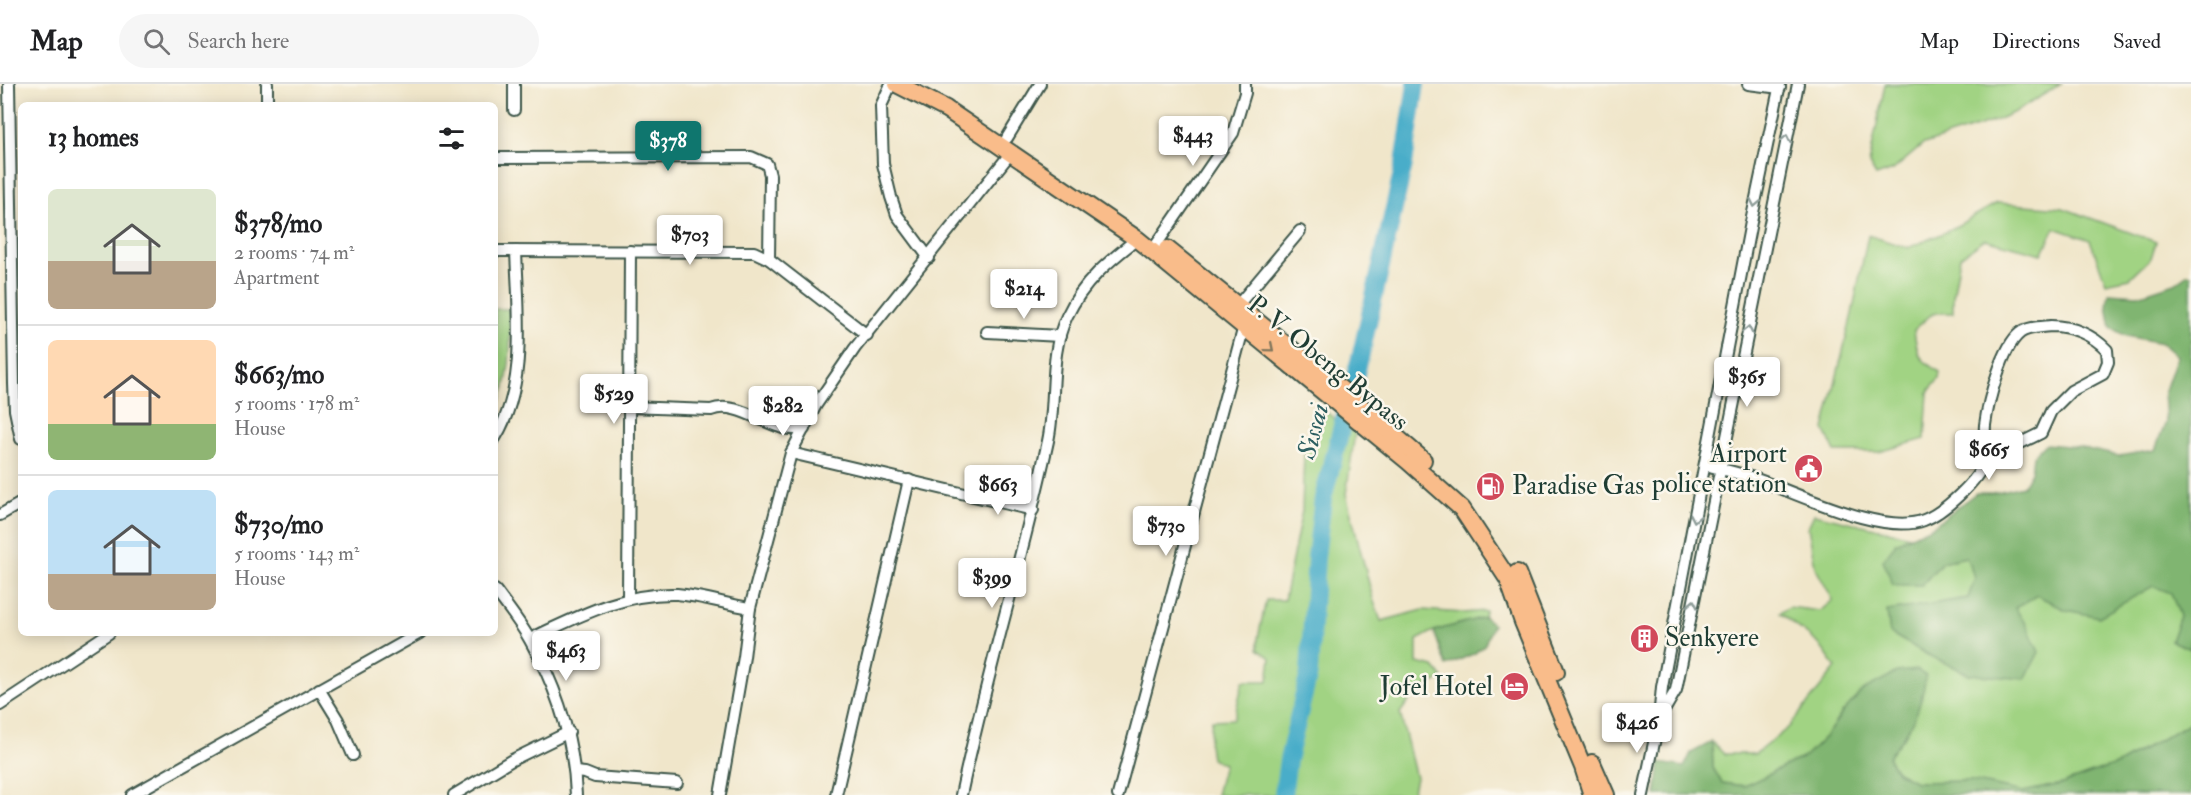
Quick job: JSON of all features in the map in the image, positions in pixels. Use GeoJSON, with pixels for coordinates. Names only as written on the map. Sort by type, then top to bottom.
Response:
{"type":"FeatureCollection","features":[{"type":"Feature","properties":{"kind":"highway","name":"P. V. Obeng Bypass"},"geometry":{"type":"LineString","coordinates":[[897,84],[946,109],[1009,146],[1238,305],[1462,509],[1508,579],[1592,795]]}},
{"type":"Feature","properties":{"kind":"highway","name":"P. V. Obeng Bypass"},"geometry":{"type":"LineString","coordinates":[[924,84],[1137,239],[1155,247],[1244,326],[1340,397]]}},
{"type":"Feature","properties":{"kind":"highway","name":"P. V. Obeng Bypass"},"geometry":{"type":"LineString","coordinates":[[1354,410],[1470,501],[1518,574],[1606,795]]}},
{"type":"Feature","properties":{"kind":"street"},"geometry":{"type":"LineString","coordinates":[[9,84],[17,279],[15,410],[18,424]]}},
{"type":"Feature","properties":{"kind":"street"},"geometry":{"type":"LineString","coordinates":[[267,84],[267,102]]}},
{"type":"Feature","properties":{"kind":"street"},"geometry":{"type":"LineString","coordinates":[[514,84],[514,110]]}},
{"type":"Feature","properties":{"kind":"street"},"geometry":{"type":"LineString","coordinates":[[891,84],[881,106],[883,164],[897,215],[929,258]]}},
{"type":"Feature","properties":{"kind":"street"},"geometry":{"type":"LineString","coordinates":[[720,795],[744,657],[750,608],[791,453],[823,396],[855,348],[929,258],[1009,146],[1040,84]]}},
{"type":"Feature","properties":{"kind":"street"},"geometry":{"type":"LineString","coordinates":[[1155,247],[1233,133],[1245,93],[1245,84]]}},
{"type":"Feature","properties":{"kind":"street"},"geometry":{"type":"LineString","coordinates":[[1643,795],[1750,222],[1780,86],[1748,84]]}},
{"type":"Feature","properties":{"kind":"street"},"geometry":{"type":"LineString","coordinates":[[1659,719],[1676,690],[1798,84]]}},
{"type":"Feature","properties":{"kind":"street"},"geometry":{"type":"LineString","coordinates":[[498,158],[751,157],[767,164],[770,175],[769,260]]}},
{"type":"Feature","properties":{"kind":"street"},"geometry":{"type":"LineString","coordinates":[[1238,305],[1300,231]]}},
{"type":"Feature","properties":{"kind":"street"},"geometry":{"type":"LineString","coordinates":[[961,795],[971,747],[1033,510],[1051,428],[1055,357],[1060,336],[1067,315],[1089,280],[1137,239]]}},
{"type":"Feature","properties":{"kind":"street"},"geometry":{"type":"LineString","coordinates":[[498,251],[754,252],[769,260],[867,335]]}},
{"type":"Feature","properties":{"kind":"street"},"geometry":{"type":"LineString","coordinates":[[498,432],[511,404],[516,369],[518,335],[516,251]]}},
{"type":"Feature","properties":{"kind":"street"},"geometry":{"type":"LineString","coordinates":[[628,598],[630,251]]}},
{"type":"Feature","properties":{"kind":"street"},"geometry":{"type":"LineString","coordinates":[[1118,795],[1244,326]]}},
{"type":"Feature","properties":{"kind":"street"},"geometry":{"type":"LineString","coordinates":[[1706,465],[1750,477],[1874,521],[1901,523],[1924,520],[1940,510],[1972,481],[1986,460],[2041,433],[2051,411],[2063,399],[2072,391],[2103,374],[2108,362],[2108,350],[2098,340],[2078,331],[2057,326],[2022,331],[2005,353],[1990,401],[1985,424],[1986,460]]}},
{"type":"Feature","properties":{"kind":"street"},"geometry":{"type":"LineString","coordinates":[[987,332],[1060,336]]}},
{"type":"Feature","properties":{"kind":"street"},"geometry":{"type":"LineString","coordinates":[[629,407],[711,410],[717,407],[730,408],[782,428],[804,429]]}},
{"type":"Feature","properties":{"kind":"street"},"geometry":{"type":"LineString","coordinates":[[791,453],[1033,510]]}},
{"type":"Feature","properties":{"kind":"street"},"geometry":{"type":"LineString","coordinates":[[836,795],[909,480]]}},
{"type":"Feature","properties":{"kind":"street"},"geometry":{"type":"LineString","coordinates":[[0,516],[18,505]]}},
{"type":"Feature","properties":{"kind":"street"},"geometry":{"type":"LineString","coordinates":[[498,594],[530,639],[559,700],[569,732],[576,795]]}},
{"type":"Feature","properties":{"kind":"street"},"geometry":{"type":"LineString","coordinates":[[530,639],[591,610],[628,598],[678,594],[750,608]]}},
{"type":"Feature","properties":{"kind":"street"},"geometry":{"type":"LineString","coordinates":[[0,705],[104,636]]}},
{"type":"Feature","properties":{"kind":"street"},"geometry":{"type":"LineString","coordinates":[[132,795],[415,636]]}},
{"type":"Feature","properties":{"kind":"street"},"geometry":{"type":"LineString","coordinates":[[319,689],[338,720],[353,755]]}},
{"type":"Feature","properties":{"kind":"street"},"geometry":{"type":"LineString","coordinates":[[454,795],[512,760],[569,732]]}},
{"type":"Feature","properties":{"kind":"street"},"geometry":{"type":"LineString","coordinates":[[575,772],[596,777],[677,783]]}},
{"type":"Feature","properties":{"kind":"green space"},"geometry":{"type":"Polygon","coordinates":[[[1885,84],[2061,84],[2017,111],[1992,122],[1924,144],[1893,170],[1876,176],[1869,164],[1885,84]]]}},
{"type":"Feature","properties":{"kind":"green space"},"geometry":{"type":"Polygon","coordinates":[[[1997,203],[2063,208],[2156,242],[2151,258],[2130,278],[2106,283],[2090,240],[2055,228],[2042,254],[1985,239],[1960,257],[1953,297],[1953,313],[1933,313],[1914,330],[1920,356],[1927,364],[1940,372],[1939,379],[1928,392],[1925,439],[1879,452],[1835,452],[1824,429],[1852,314],[1868,235],[1908,248],[1948,231],[1997,203]]]}},
{"type":"Feature","properties":{"kind":"green space"},"geometry":{"type":"Polygon","coordinates":[[[2188,274],[2191,275],[2191,649],[2171,641],[2180,616],[2171,593],[2153,586],[2099,617],[2066,610],[2037,595],[2015,608],[2026,624],[2039,652],[2025,679],[1969,674],[1928,655],[1890,633],[1887,611],[1968,598],[1975,578],[1966,557],[1942,562],[1922,585],[1893,585],[1883,560],[1896,543],[1933,526],[1976,493],[1992,493],[2023,486],[2031,472],[2033,456],[2045,444],[2078,447],[2119,456],[2155,450],[2166,422],[2164,393],[2177,356],[2162,343],[2126,336],[2111,328],[2107,306],[2109,293],[2138,295],[2175,283],[2188,274]]]}},
{"type":"Feature","properties":{"kind":"green space"},"geometry":{"type":"Polygon","coordinates":[[[498,309],[509,309],[509,362],[498,406],[498,309]]]}},
{"type":"Feature","properties":{"kind":"green space"},"geometry":{"type":"Polygon","coordinates":[[[1319,407],[1355,433],[1346,494],[1373,599],[1381,621],[1423,610],[1463,613],[1485,611],[1484,617],[1434,631],[1417,640],[1417,663],[1434,667],[1443,678],[1416,691],[1400,713],[1416,778],[1412,795],[1216,795],[1224,764],[1211,759],[1209,744],[1212,720],[1234,719],[1243,681],[1268,681],[1271,658],[1258,649],[1258,638],[1266,600],[1284,600],[1302,511],[1304,454],[1319,407]]]}},
{"type":"Feature","properties":{"kind":"green space"},"geometry":{"type":"Polygon","coordinates":[[[1814,514],[1910,536],[1896,543],[1922,585],[1942,562],[1966,557],[1975,578],[1969,598],[1887,612],[1890,633],[1928,655],[1969,674],[2026,624],[2014,608],[2037,595],[2066,610],[2134,596],[2153,586],[2171,592],[2180,616],[2171,641],[2191,649],[2191,722],[2118,764],[2062,784],[2023,792],[1971,781],[1916,782],[1897,772],[1888,757],[1907,733],[1863,690],[1842,713],[1826,736],[1806,756],[1745,786],[1722,783],[1713,768],[1712,742],[1724,754],[1755,754],[1789,727],[1836,668],[1819,644],[1780,613],[1789,607],[1820,611],[1833,600],[1815,567],[1808,527],[1814,514]]]}},
{"type":"Feature","properties":{"kind":"green space"},"geometry":{"type":"Polygon","coordinates":[[[1484,617],[1493,624],[1485,644],[1475,653],[1446,666],[1434,631],[1484,617]]]}},
{"type":"Feature","properties":{"kind":"green space"},"geometry":{"type":"Polygon","coordinates":[[[1917,670],[1926,676],[1921,700],[1909,728],[1888,757],[1897,772],[1916,782],[1971,781],[2023,792],[2062,784],[2118,764],[2191,722],[2191,795],[1656,795],[1660,763],[1684,767],[1691,753],[1712,742],[1713,768],[1722,783],[1745,786],[1806,756],[1826,736],[1842,713],[1863,690],[1897,672],[1917,670]]]}},
{"type":"Feature","properties":{"kind":"waterway","name":"Sissai"},"geometry":{"type":"LineString","coordinates":[[1283,795],[1288,760],[1309,673],[1316,558],[1323,498],[1361,354],[1404,164],[1416,84]]}},
{"type":"Feature","properties":{"kind":"place","name":"Airport police station"},"geometry":{"type":"Point","coordinates":[1808,469]}},
{"type":"Feature","properties":{"kind":"place","name":"Paradise Gas"},"geometry":{"type":"Point","coordinates":[1491,486]}},
{"type":"Feature","properties":{"kind":"place","name":"Senkyere"},"geometry":{"type":"Point","coordinates":[1644,638]}},
{"type":"Feature","properties":{"kind":"place","name":"Jofel Hotel"},"geometry":{"type":"Point","coordinates":[1514,687]}}]}
